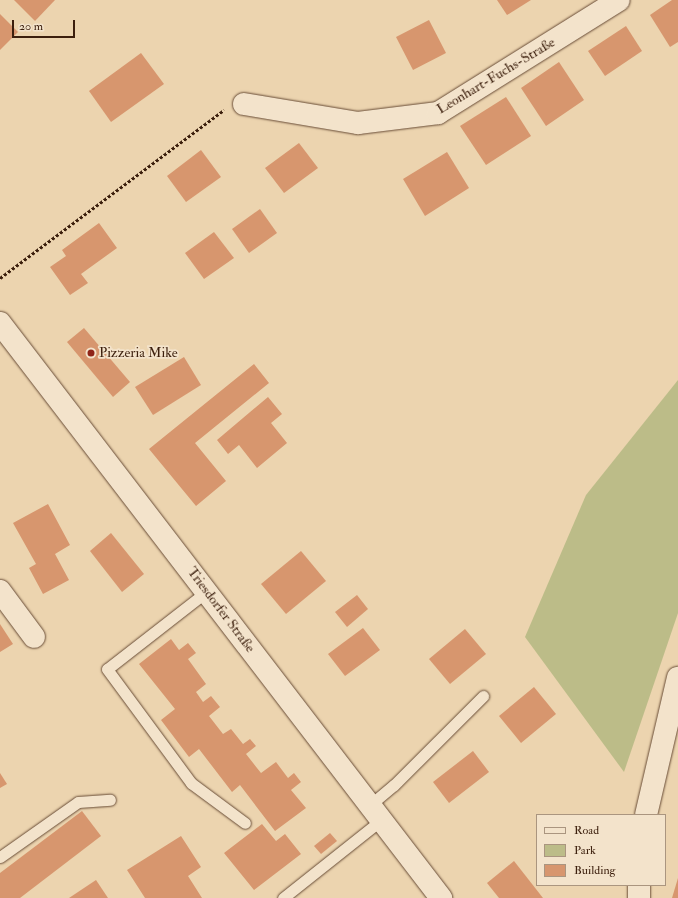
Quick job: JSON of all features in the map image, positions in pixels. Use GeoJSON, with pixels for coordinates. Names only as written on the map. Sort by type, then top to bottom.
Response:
{"type":"FeatureCollection","features":[{"type":"Feature","properties":{"kind":"street","name":"Leonhart-Fuchs-Straße"},"geometry":{"type":"LineString","coordinates":[[244,104],[358,123],[438,113],[619,0]]}},
{"type":"Feature","properties":{"kind":"street","name":"Triesdorfer Straße"},"geometry":{"type":"LineString","coordinates":[[0,323],[441,898]]}},
{"type":"Feature","properties":{"kind":"street"},"geometry":{"type":"LineString","coordinates":[[0,590],[34,637]]}},
{"type":"Feature","properties":{"kind":"street"},"geometry":{"type":"LineString","coordinates":[[646,814],[678,678]]}},
{"type":"Feature","properties":{"kind":"street"},"geometry":{"type":"LineString","coordinates":[[639,886],[639,898]]}},
{"type":"Feature","properties":{"kind":"lane"},"geometry":{"type":"LineString","coordinates":[[206,592],[107,669],[191,783],[245,823]]}},
{"type":"Feature","properties":{"kind":"lane"},"geometry":{"type":"LineString","coordinates":[[283,898],[375,812],[394,785],[483,696]]}},
{"type":"Feature","properties":{"kind":"lane"},"geometry":{"type":"LineString","coordinates":[[0,857],[78,802],[110,800]]}},
{"type":"Feature","properties":{"kind":"path"},"geometry":{"type":"LineString","coordinates":[[0,278],[217,112],[244,104]]}},
{"type":"Feature","properties":{"kind":"green space"},"geometry":{"type":"Polygon","coordinates":[[[678,380],[678,613],[624,772],[525,637],[586,495],[678,380]]]}},
{"type":"Feature","properties":{"kind":"building"},"geometry":{"type":"Polygon","coordinates":[[[14,0],[55,0],[35,21],[14,0]]]}},
{"type":"Feature","properties":{"kind":"building"},"geometry":{"type":"Polygon","coordinates":[[[497,0],[531,0],[507,15],[497,0]]]}},
{"type":"Feature","properties":{"kind":"building"},"geometry":{"type":"Polygon","coordinates":[[[672,0],[678,0],[678,42],[670,47],[650,15],[672,0]]]}},
{"type":"Feature","properties":{"kind":"building"},"geometry":{"type":"Polygon","coordinates":[[[0,14],[18,32],[0,50],[0,14]]]}},
{"type":"Feature","properties":{"kind":"building"},"geometry":{"type":"Polygon","coordinates":[[[429,20],[446,53],[413,70],[396,37],[429,20]]]}},
{"type":"Feature","properties":{"kind":"building"},"geometry":{"type":"Polygon","coordinates":[[[626,26],[642,51],[605,76],[588,51],[626,26]]]}},
{"type":"Feature","properties":{"kind":"building"},"geometry":{"type":"Polygon","coordinates":[[[141,53],[164,84],[111,122],[89,91],[141,53]]]}},
{"type":"Feature","properties":{"kind":"building"},"geometry":{"type":"Polygon","coordinates":[[[559,62],[584,100],[546,126],[521,88],[559,62]]]}},
{"type":"Feature","properties":{"kind":"building"},"geometry":{"type":"Polygon","coordinates":[[[506,97],[531,136],[486,165],[460,126],[506,97]]]}},
{"type":"Feature","properties":{"kind":"building"},"geometry":{"type":"Polygon","coordinates":[[[299,143],[318,168],[284,193],[265,168],[299,143]]]}},
{"type":"Feature","properties":{"kind":"building"},"geometry":{"type":"Polygon","coordinates":[[[201,150],[221,177],[186,202],[167,176],[201,150]]]}},
{"type":"Feature","properties":{"kind":"building"},"geometry":{"type":"Polygon","coordinates":[[[447,152],[469,188],[425,216],[403,179],[447,152]]]}},
{"type":"Feature","properties":{"kind":"building"},"geometry":{"type":"Polygon","coordinates":[[[260,209],[277,233],[249,253],[232,229],[260,209]]]}},
{"type":"Feature","properties":{"kind":"building"},"geometry":{"type":"Polygon","coordinates":[[[99,223],[117,248],[81,274],[88,283],[70,295],[50,267],[66,256],[62,250],[99,223]]]}},
{"type":"Feature","properties":{"kind":"building"},"geometry":{"type":"Polygon","coordinates":[[[214,232],[234,258],[204,279],[185,253],[214,232]]]}},
{"type":"Feature","properties":{"kind":"building"},"geometry":{"type":"Polygon","coordinates":[[[84,328],[130,382],[113,397],[67,342],[84,328]]]}},
{"type":"Feature","properties":{"kind":"building"},"geometry":{"type":"Polygon","coordinates":[[[184,357],[201,385],[153,415],[135,387],[184,357]]]}},
{"type":"Feature","properties":{"kind":"building"},"geometry":{"type":"Polygon","coordinates":[[[254,364],[269,383],[195,443],[226,481],[196,506],[149,449],[254,364]]]}},
{"type":"Feature","properties":{"kind":"building"},"geometry":{"type":"Polygon","coordinates":[[[268,397],[282,414],[271,423],[287,443],[257,468],[239,445],[228,454],[217,440],[268,397]]]}},
{"type":"Feature","properties":{"kind":"building"},"geometry":{"type":"Polygon","coordinates":[[[48,504],[70,545],[55,554],[69,580],[43,594],[29,568],[36,564],[13,523],[48,504]]]}},
{"type":"Feature","properties":{"kind":"building"},"geometry":{"type":"Polygon","coordinates":[[[111,533],[144,574],[122,592],[90,551],[111,533]]]}},
{"type":"Feature","properties":{"kind":"building"},"geometry":{"type":"Polygon","coordinates":[[[301,551],[326,581],[286,614],[261,584],[301,551]]]}},
{"type":"Feature","properties":{"kind":"building"},"geometry":{"type":"Polygon","coordinates":[[[357,595],[368,609],[347,627],[335,612],[357,595]]]}},
{"type":"Feature","properties":{"kind":"building"},"geometry":{"type":"Polygon","coordinates":[[[0,624],[13,644],[0,652],[0,624]]]}},
{"type":"Feature","properties":{"kind":"building"},"geometry":{"type":"Polygon","coordinates":[[[363,628],[380,650],[345,676],[328,654],[363,628]]]}},
{"type":"Feature","properties":{"kind":"building"},"geometry":{"type":"Polygon","coordinates":[[[465,629],[486,654],[450,684],[429,659],[465,629]]]}},
{"type":"Feature","properties":{"kind":"building"},"geometry":{"type":"Polygon","coordinates":[[[171,639],[179,650],[188,643],[196,653],[188,659],[206,684],[196,692],[203,702],[211,696],[220,707],[209,716],[223,734],[231,729],[243,744],[250,739],[256,746],[246,754],[261,773],[276,762],[288,778],[294,773],[301,782],[291,790],[306,808],[275,831],[240,785],[232,792],[199,749],[189,757],[161,720],[175,709],[139,664],[171,639]]]}},
{"type":"Feature","properties":{"kind":"building"},"geometry":{"type":"Polygon","coordinates":[[[534,687],[556,714],[521,743],[499,716],[534,687]]]}},
{"type":"Feature","properties":{"kind":"building"},"geometry":{"type":"Polygon","coordinates":[[[473,751],[489,772],[449,803],[433,782],[473,751]]]}},
{"type":"Feature","properties":{"kind":"building"},"geometry":{"type":"Polygon","coordinates":[[[0,773],[7,784],[0,788],[0,773]]]}},
{"type":"Feature","properties":{"kind":"building"},"geometry":{"type":"Polygon","coordinates":[[[82,811],[101,836],[20,898],[0,898],[0,873],[82,811]]]}},
{"type":"Feature","properties":{"kind":"building"},"geometry":{"type":"Polygon","coordinates":[[[262,824],[276,841],[285,834],[301,854],[254,890],[224,853],[262,824]]]}},
{"type":"Feature","properties":{"kind":"building"},"geometry":{"type":"Polygon","coordinates":[[[330,833],[337,841],[321,854],[314,846],[330,833]]]}},
{"type":"Feature","properties":{"kind":"building"},"geometry":{"type":"Polygon","coordinates":[[[181,836],[201,867],[188,876],[202,898],[145,898],[127,870],[181,836]]]}},
{"type":"Feature","properties":{"kind":"building"},"geometry":{"type":"Polygon","coordinates":[[[514,861],[543,898],[499,898],[487,883],[514,861]]]}},
{"type":"Feature","properties":{"kind":"building"},"geometry":{"type":"Polygon","coordinates":[[[678,878],[678,898],[672,898],[678,878]]]}},
{"type":"Feature","properties":{"kind":"building"},"geometry":{"type":"Polygon","coordinates":[[[96,880],[108,898],[69,898],[96,880]]]}},
{"type":"Feature","properties":{"kind":"place","name":"Pizzeria Mike"},"geometry":{"type":"Point","coordinates":[91,353]}}]}
